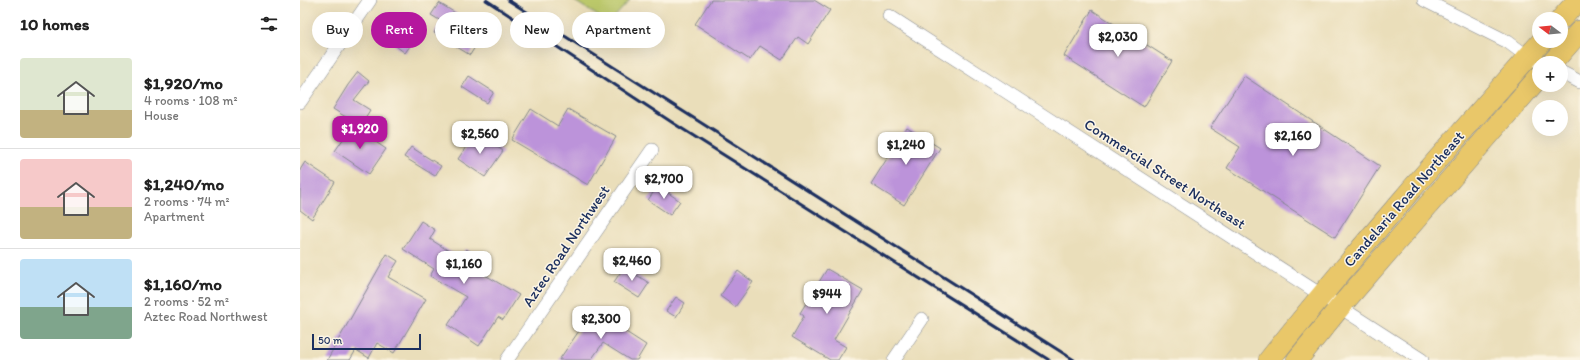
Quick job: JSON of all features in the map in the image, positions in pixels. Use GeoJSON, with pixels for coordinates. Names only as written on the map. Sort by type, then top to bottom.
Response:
{"type":"FeatureCollection","features":[{"type":"Feature","properties":{"kind":"main road"},"geometry":{"type":"LineString","coordinates":[[1567,12],[1578,0]]}},
{"type":"Feature","properties":{"kind":"main road"},"geometry":{"type":"LineString","coordinates":[[1558,56],[1580,31]]}},
{"type":"Feature","properties":{"kind":"main road","name":"Candelaria Road Northeast"},"geometry":{"type":"LineString","coordinates":[[1269,360],[1321,294],[1532,63]]}},
{"type":"Feature","properties":{"kind":"main road","name":"Candelaria Road Northeast"},"geometry":{"type":"LineString","coordinates":[[1297,360],[1340,307],[1532,85]]}},
{"type":"Feature","properties":{"kind":"street"},"geometry":{"type":"LineString","coordinates":[[300,102],[370,0]]}},
{"type":"Feature","properties":{"kind":"street"},"geometry":{"type":"LineString","coordinates":[[1424,0],[1508,42],[1532,58]]}},
{"type":"Feature","properties":{"kind":"street","name":"Commercial Street Northeast"},"geometry":{"type":"LineString","coordinates":[[889,16],[1422,360]]}},
{"type":"Feature","properties":{"kind":"street"},"geometry":{"type":"LineString","coordinates":[[1568,76],[1580,82]]}},
{"type":"Feature","properties":{"kind":"street","name":"Aztec Road Northwest"},"geometry":{"type":"LineString","coordinates":[[507,360],[652,150]]}},
{"type":"Feature","properties":{"kind":"street"},"geometry":{"type":"LineString","coordinates":[[894,360],[922,319]]}},
{"type":"Feature","properties":{"kind":"green space"},"geometry":{"type":"Polygon","coordinates":[[[573,0],[630,0],[619,12],[592,12],[573,0]]]}},
{"type":"Feature","properties":{"kind":"building"},"geometry":{"type":"Polygon","coordinates":[[[711,0],[814,0],[830,10],[808,44],[798,37],[782,60],[760,46],[750,60],[695,24],[711,0]]]}},
{"type":"Feature","properties":{"kind":"building"},"geometry":{"type":"Polygon","coordinates":[[[439,3],[454,12],[435,12],[435,17],[431,15],[439,3]]]}},
{"type":"Feature","properties":{"kind":"building"},"geometry":{"type":"Polygon","coordinates":[[[1092,10],[1172,61],[1144,107],[1064,56],[1092,10]]]}},
{"type":"Feature","properties":{"kind":"building"},"geometry":{"type":"Polygon","coordinates":[[[398,48],[409,48],[405,53],[398,48]]]}},
{"type":"Feature","properties":{"kind":"building"},"geometry":{"type":"Polygon","coordinates":[[[459,48],[474,48],[470,55],[459,48]]]}},
{"type":"Feature","properties":{"kind":"building"},"geometry":{"type":"Polygon","coordinates":[[[358,72],[369,81],[354,100],[370,110],[360,126],[333,109],[358,72]]]}},
{"type":"Feature","properties":{"kind":"building"},"geometry":{"type":"Polygon","coordinates":[[[469,76],[494,92],[487,103],[462,87],[469,76]]]}},
{"type":"Feature","properties":{"kind":"building"},"geometry":{"type":"Polygon","coordinates":[[[1244,76],[1380,166],[1335,237],[1227,168],[1240,147],[1210,128],[1244,76]]]}},
{"type":"Feature","properties":{"kind":"building"},"geometry":{"type":"Polygon","coordinates":[[[531,109],[558,126],[568,109],[616,137],[588,185],[512,140],[531,109]]]}},
{"type":"Feature","properties":{"kind":"building"},"geometry":{"type":"Polygon","coordinates":[[[352,126],[386,149],[369,174],[335,151],[352,126]]]}},
{"type":"Feature","properties":{"kind":"building"},"geometry":{"type":"Polygon","coordinates":[[[907,127],[940,148],[904,205],[871,184],[907,127]]]}},
{"type":"Feature","properties":{"kind":"building"},"geometry":{"type":"Polygon","coordinates":[[[476,132],[503,151],[485,177],[458,159],[476,132]]]}},
{"type":"Feature","properties":{"kind":"building"},"geometry":{"type":"Polygon","coordinates":[[[411,147],[441,166],[435,176],[404,157],[411,147]]]}},
{"type":"Feature","properties":{"kind":"building"},"geometry":{"type":"Polygon","coordinates":[[[305,162],[335,182],[312,219],[300,210],[300,170],[305,162]]]}},
{"type":"Feature","properties":{"kind":"building"},"geometry":{"type":"Polygon","coordinates":[[[658,186],[680,201],[670,215],[648,200],[658,186]]]}},
{"type":"Feature","properties":{"kind":"building"},"geometry":{"type":"Polygon","coordinates":[[[421,221],[435,230],[430,239],[460,258],[466,249],[486,261],[480,272],[519,295],[503,320],[498,317],[479,346],[448,325],[466,297],[430,276],[434,269],[403,249],[421,221]]]}},
{"type":"Feature","properties":{"kind":"building"},"geometry":{"type":"Polygon","coordinates":[[[387,254],[398,261],[388,277],[426,299],[394,353],[377,343],[369,358],[356,350],[350,360],[327,360],[387,254]]]}},
{"type":"Feature","properties":{"kind":"building"},"geometry":{"type":"Polygon","coordinates":[[[624,267],[649,283],[639,298],[614,282],[624,267]]]}},
{"type":"Feature","properties":{"kind":"building"},"geometry":{"type":"Polygon","coordinates":[[[827,269],[863,290],[834,340],[846,347],[838,360],[830,360],[792,337],[804,316],[800,313],[827,269]]]}},
{"type":"Feature","properties":{"kind":"building"},"geometry":{"type":"Polygon","coordinates":[[[738,271],[753,282],[735,307],[720,296],[738,271]]]}},
{"type":"Feature","properties":{"kind":"building"},"geometry":{"type":"Polygon","coordinates":[[[676,297],[685,303],[676,317],[666,311],[676,297]]]}},
{"type":"Feature","properties":{"kind":"building"},"geometry":{"type":"Polygon","coordinates":[[[589,308],[646,345],[637,360],[630,360],[603,343],[591,360],[559,360],[581,328],[577,326],[589,308]]]}},
{"type":"Feature","properties":{"kind":"railway"},"geometry":{"type":"LineString","coordinates":[[486,0],[673,123],[1049,360]]}},
{"type":"Feature","properties":{"kind":"railway"},"geometry":{"type":"LineString","coordinates":[[508,0],[1074,360]]}}]}
